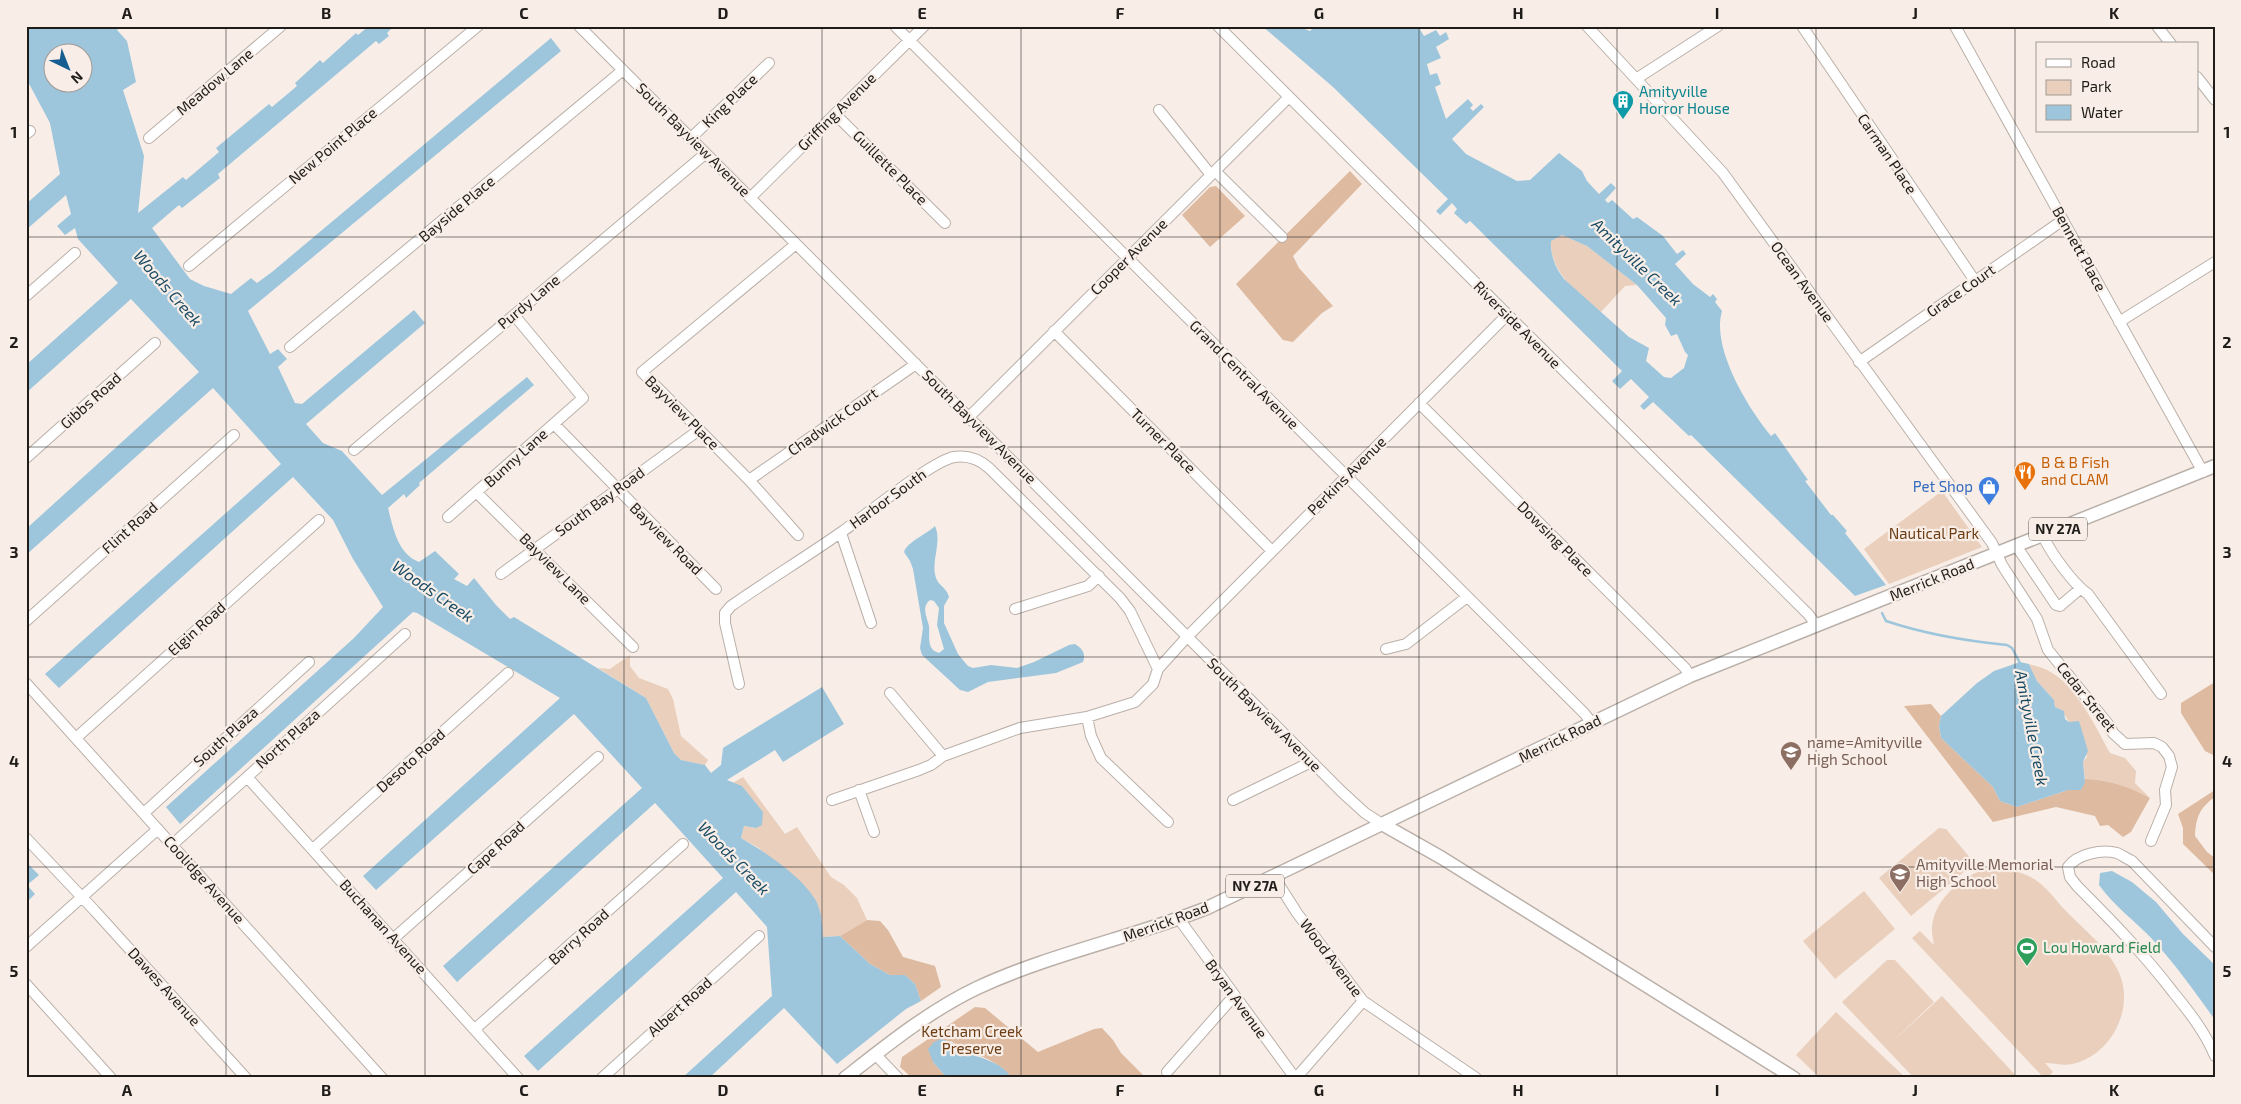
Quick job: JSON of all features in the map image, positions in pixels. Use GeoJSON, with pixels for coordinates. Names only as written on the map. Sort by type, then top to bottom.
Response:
{"type":"FeatureCollection","features":[{"type":"Feature","properties":{"kind":"main road","name":"Merrick Road"},"geometry":{"type":"LineString","coordinates":[[845,1078],[874,1054],[946,1004],[1011,974],[1179,919],[1274,877],[1690,676],[2016,547],[2099,511],[2209,469]]}},
{"type":"Feature","properties":{"kind":"main road"},"geometry":{"type":"LineString","coordinates":[[1382,824],[1442,858],[1794,1078]]}},
{"type":"Feature","properties":{"kind":"street","name":"Meadow Lane"},"geometry":{"type":"LineString","coordinates":[[149,138],[281,26]]}},
{"type":"Feature","properties":{"kind":"street","name":"New Point Place"},"geometry":{"type":"LineString","coordinates":[[189,266],[478,26]]}},
{"type":"Feature","properties":{"kind":"street","name":"South Bayview Avenue"},"geometry":{"type":"LineString","coordinates":[[579,26],[1311,762],[1364,813],[1382,824]]}},
{"type":"Feature","properties":{"kind":"street","name":"Grand Central Avenue"},"geometry":{"type":"LineString","coordinates":[[896,26],[1592,723]]}},
{"type":"Feature","properties":{"kind":"street","name":"Griffing Avenue"},"geometry":{"type":"LineString","coordinates":[[750,198],[924,26]]}},
{"type":"Feature","properties":{"kind":"street","name":"Riverside Avenue"},"geometry":{"type":"LineString","coordinates":[[1218,26],[1809,615],[1816,625]]}},
{"type":"Feature","properties":{"kind":"street","name":"Ocean Avenue"},"geometry":{"type":"LineString","coordinates":[[1587,26],[1723,173],[1992,543],[1997,554]]}},
{"type":"Feature","properties":{"kind":"street"},"geometry":{"type":"LineString","coordinates":[[1636,79],[1718,26]]}},
{"type":"Feature","properties":{"kind":"street","name":"Carman Place"},"geometry":{"type":"LineString","coordinates":[[1802,26],[1974,280]]}},
{"type":"Feature","properties":{"kind":"street","name":"Bennett Place"},"geometry":{"type":"LineString","coordinates":[[1955,26],[2119,322],[2209,469]]}},
{"type":"Feature","properties":{"kind":"street"},"geometry":{"type":"LineString","coordinates":[[2158,26],[2170,42]]}},
{"type":"Feature","properties":{"kind":"street","name":"King Place"},"geometry":{"type":"LineString","coordinates":[[691,138],[769,63]]}},
{"type":"Feature","properties":{"kind":"street","name":"Bayside Place"},"geometry":{"type":"LineString","coordinates":[[290,347],[623,70]]}},
{"type":"Feature","properties":{"kind":"street"},"geometry":{"type":"LineString","coordinates":[[2198,78],[2215,100]]}},
{"type":"Feature","properties":{"kind":"street","name":"Cooper Avenue"},"geometry":{"type":"LineString","coordinates":[[969,417],[1289,97]]}},
{"type":"Feature","properties":{"kind":"street"},"geometry":{"type":"LineString","coordinates":[[1159,110],[1213,173],[1282,236]]}},
{"type":"Feature","properties":{"kind":"street","name":"Guillette Place"},"geometry":{"type":"LineString","coordinates":[[834,114],[945,223]]}},
{"type":"Feature","properties":{"kind":"street","name":"Purdy Lane"},"geometry":{"type":"LineString","coordinates":[[354,450],[705,154]]}},
{"type":"Feature","properties":{"kind":"street","name":"Grace Court"},"geometry":{"type":"LineString","coordinates":[[1859,362],[1974,280],[2063,220]]}},
{"type":"Feature","properties":{"kind":"street","name":"Bayview Place"},"geometry":{"type":"LineString","coordinates":[[796,244],[642,372],[749,480],[798,535]]}},
{"type":"Feature","properties":{"kind":"street"},"geometry":{"type":"LineString","coordinates":[[26,296],[75,253]]}},
{"type":"Feature","properties":{"kind":"street"},"geometry":{"type":"LineString","coordinates":[[2119,322],[2215,262]]}},
{"type":"Feature","properties":{"kind":"street","name":"Bunny Lane"},"geometry":{"type":"LineString","coordinates":[[448,517],[583,398],[514,315]]}},
{"type":"Feature","properties":{"kind":"street","name":"Perkins Avenue"},"geometry":{"type":"LineString","coordinates":[[832,800],[919,770],[931,765],[943,756],[1020,728],[1087,717],[1135,702],[1154,684],[1158,669],[1187,637],[1507,315]]}},
{"type":"Feature","properties":{"kind":"street","name":"Turner Place"},"geometry":{"type":"LineString","coordinates":[[1054,331],[1272,551]]}},
{"type":"Feature","properties":{"kind":"street","name":"Gibbs Road"},"geometry":{"type":"LineString","coordinates":[[26,458],[155,343]]}},
{"type":"Feature","properties":{"kind":"street","name":"Chadwick Court"},"geometry":{"type":"LineString","coordinates":[[749,480],[916,364]]}},
{"type":"Feature","properties":{"kind":"street","name":"Dowsing Place"},"geometry":{"type":"LineString","coordinates":[[1419,403],[1685,668],[1690,676]]}},
{"type":"Feature","properties":{"kind":"street","name":"Bayview Road"},"geometry":{"type":"LineString","coordinates":[[554,424],[716,589]]}},
{"type":"Feature","properties":{"kind":"street","name":"South Bay Road"},"geometry":{"type":"LineString","coordinates":[[501,574],[699,430]]}},
{"type":"Feature","properties":{"kind":"street","name":"Flint Road"},"geometry":{"type":"LineString","coordinates":[[26,621],[234,435]]}},
{"type":"Feature","properties":{"kind":"street","name":"Harbor South"},"geometry":{"type":"LineString","coordinates":[[739,684],[724,622],[725,613],[738,601],[841,533],[943,460],[966,456],[980,460],[989,468],[1099,576],[1130,611],[1158,669]]}},
{"type":"Feature","properties":{"kind":"street","name":"Bayview Lane"},"geometry":{"type":"LineString","coordinates":[[477,493],[536,549],[632,647]]}},
{"type":"Feature","properties":{"kind":"street","name":"Elgin Road"},"geometry":{"type":"LineString","coordinates":[[76,738],[319,520]]}},
{"type":"Feature","properties":{"kind":"street"},"geometry":{"type":"LineString","coordinates":[[841,533],[870,623]]}},
{"type":"Feature","properties":{"kind":"street"},"geometry":{"type":"LineString","coordinates":[[2042,536],[2051,552],[2080,589],[2088,594],[2161,694]]}},
{"type":"Feature","properties":{"kind":"street"},"geometry":{"type":"LineString","coordinates":[[2016,547],[2056,604],[2064,605],[2080,589]]}},
{"type":"Feature","properties":{"kind":"street","name":"Cedar Street"},"geometry":{"type":"LineString","coordinates":[[1997,554],[2037,619],[2048,650],[2108,724],[2113,733],[2125,744],[2154,743],[2162,747],[2169,756],[2172,767],[2166,790],[2166,805],[2151,841]]}},
{"type":"Feature","properties":{"kind":"street"},"geometry":{"type":"LineString","coordinates":[[1015,609],[1088,586],[1099,576]]}},
{"type":"Feature","properties":{"kind":"street"},"geometry":{"type":"LineString","coordinates":[[1386,649],[1406,644],[1466,597]]}},
{"type":"Feature","properties":{"kind":"street","name":"North Plaza"},"geometry":{"type":"LineString","coordinates":[[172,845],[405,634]]}},
{"type":"Feature","properties":{"kind":"street","name":"South Plaza"},"geometry":{"type":"LineString","coordinates":[[144,813],[309,662]]}},
{"type":"Feature","properties":{"kind":"street","name":"Desoto Road"},"geometry":{"type":"LineString","coordinates":[[313,849],[508,673]]}},
{"type":"Feature","properties":{"kind":"street","name":"Coolidge Avenue"},"geometry":{"type":"LineString","coordinates":[[26,683],[382,1078]]}},
{"type":"Feature","properties":{"kind":"street"},"geometry":{"type":"LineString","coordinates":[[890,694],[943,756]]}},
{"type":"Feature","properties":{"kind":"street"},"geometry":{"type":"LineString","coordinates":[[1087,717],[1090,736],[1101,758],[1168,822]]}},
{"type":"Feature","properties":{"kind":"street","name":"Cape Road"},"geometry":{"type":"LineString","coordinates":[[393,939],[598,757]]}},
{"type":"Feature","properties":{"kind":"street"},"geometry":{"type":"LineString","coordinates":[[1233,800],[1311,762]]}},
{"type":"Feature","properties":{"kind":"street","name":"Buchanan Avenue"},"geometry":{"type":"LineString","coordinates":[[248,777],[475,1029],[515,1077]]}},
{"type":"Feature","properties":{"kind":"street"},"geometry":{"type":"LineString","coordinates":[[859,790],[874,832]]}},
{"type":"Feature","properties":{"kind":"street"},"geometry":{"type":"LineString","coordinates":[[26,947],[158,829]]}},
{"type":"Feature","properties":{"kind":"street","name":"Dawes Avenue"},"geometry":{"type":"LineString","coordinates":[[26,838],[246,1078]]}},
{"type":"Feature","properties":{"kind":"street","name":"Barry Road"},"geometry":{"type":"LineString","coordinates":[[475,1029],[683,844]]}},
{"type":"Feature","properties":{"kind":"street"},"geometry":{"type":"LineString","coordinates":[[2215,948],[2132,861],[2109,852],[2080,856],[2073,860],[2068,867],[2070,877],[2077,886],[2142,951],[2207,1037],[2215,1056]]}},
{"type":"Feature","properties":{"kind":"street","name":"Wood Avenue"},"geometry":{"type":"LineString","coordinates":[[1274,877],[1297,913],[1363,1001],[1476,1078]]}},
{"type":"Feature","properties":{"kind":"street","name":"Bryan Avenue"},"geometry":{"type":"LineString","coordinates":[[1179,919],[1295,1078]]}},
{"type":"Feature","properties":{"kind":"street","name":"Albert Road"},"geometry":{"type":"LineString","coordinates":[[602,1078],[759,936]]}},
{"type":"Feature","properties":{"kind":"street"},"geometry":{"type":"LineString","coordinates":[[26,984],[111,1078]]}},
{"type":"Feature","properties":{"kind":"street"},"geometry":{"type":"LineString","coordinates":[[1167,1072],[1234,996]]}},
{"type":"Feature","properties":{"kind":"street"},"geometry":{"type":"LineString","coordinates":[[1295,1078],[1363,1001]]}},
{"type":"Feature","properties":{"kind":"street"},"geometry":{"type":"LineString","coordinates":[[874,1054],[898,1078]]}},
{"type":"Feature","properties":{"kind":"green space"},"geometry":{"type":"Polygon","coordinates":[[[1350,171],[1362,184],[1293,256],[1299,268],[1333,306],[1322,313],[1293,342],[1283,340],[1236,284],[1350,171]]]}},
{"type":"Feature","properties":{"kind":"green space"},"geometry":{"type":"Polygon","coordinates":[[[1216,186],[1245,216],[1210,247],[1182,215],[1210,187],[1216,186]]]}},
{"type":"Feature","properties":{"kind":"green space"},"geometry":{"type":"Polygon","coordinates":[[[1562,235],[1587,246],[1637,285],[1625,286],[1601,312],[1583,298],[1560,273],[1555,263],[1551,241],[1562,235]]]}},
{"type":"Feature","properties":{"kind":"green space","name":"Nautical Park"},"geometry":{"type":"Polygon","coordinates":[[[1942,491],[1982,547],[1889,584],[1864,549],[1942,491]]]}},
{"type":"Feature","properties":{"kind":"green space"},"geometry":{"type":"Polygon","coordinates":[[[630,655],[630,666],[639,678],[668,689],[673,699],[681,736],[708,760],[705,765],[681,760],[674,753],[646,698],[598,668],[610,669],[630,655]]]}},
{"type":"Feature","properties":{"kind":"green space"},"geometry":{"type":"Polygon","coordinates":[[[2029,664],[2047,670],[2067,685],[2084,707],[2110,753],[2125,758],[2136,771],[2135,783],[2150,798],[2118,784],[2085,779],[2083,762],[2087,757],[2079,722],[2069,722],[2062,710],[2055,707],[2054,700],[2037,681],[2029,664]]]}},
{"type":"Feature","properties":{"kind":"green space"},"geometry":{"type":"Polygon","coordinates":[[[2215,682],[2215,753],[2213,755],[2205,751],[2181,713],[2181,703],[2215,682]]]}},
{"type":"Feature","properties":{"kind":"green space"},"geometry":{"type":"Polygon","coordinates":[[[1931,704],[1941,716],[1939,726],[1941,738],[1993,787],[2000,801],[2017,807],[2068,790],[2081,790],[2085,779],[2118,784],[2150,798],[2131,832],[2123,837],[2108,825],[2100,826],[2095,816],[2056,807],[1993,822],[1904,706],[1931,704]]]}},
{"type":"Feature","properties":{"kind":"green space"},"geometry":{"type":"Polygon","coordinates":[[[743,777],[785,834],[797,827],[831,877],[844,885],[857,898],[867,920],[840,936],[823,937],[822,919],[759,848],[741,838],[744,826],[756,828],[733,783],[743,777]]]}},
{"type":"Feature","properties":{"kind":"green space"},"geometry":{"type":"Polygon","coordinates":[[[2215,790],[2215,797],[2205,805],[2199,814],[2195,836],[2207,852],[2215,858],[2215,875],[2183,844],[2183,828],[2178,814],[2215,790]]]}},
{"type":"Feature","properties":{"kind":"green space"},"geometry":{"type":"Polygon","coordinates":[[[1939,828],[1946,829],[1972,860],[1971,866],[1911,916],[1879,878],[1939,828]]]}},
{"type":"Feature","properties":{"kind":"green space","name":"Lou Howard Field"},"geometry":{"type":"Polygon","coordinates":[[[2001,868],[2029,876],[2044,887],[2110,956],[2120,975],[2124,989],[2121,1017],[2116,1030],[2108,1042],[2098,1052],[2072,1064],[2045,1063],[2053,1072],[2047,1078],[2044,1078],[1912,938],[1920,931],[1934,945],[1933,920],[1936,911],[1947,895],[1962,881],[1978,872],[2001,868]]]}},
{"type":"Feature","properties":{"kind":"green space"},"geometry":{"type":"Polygon","coordinates":[[[1864,891],[1895,929],[1835,979],[1803,941],[1864,891]]]}},
{"type":"Feature","properties":{"kind":"green space"},"geometry":{"type":"Polygon","coordinates":[[[867,920],[880,921],[888,930],[903,957],[935,966],[941,987],[921,1001],[915,984],[905,975],[890,975],[870,964],[840,936],[867,920]]]}},
{"type":"Feature","properties":{"kind":"green space"},"geometry":{"type":"Polygon","coordinates":[[[1887,960],[1895,960],[1934,1002],[1887,1047],[1942,996],[2018,1078],[1914,1078],[1842,1002],[1887,960]]]}},
{"type":"Feature","properties":{"kind":"green space","name":"Ketcham Creek Preserve"},"geometry":{"type":"Polygon","coordinates":[[[975,1007],[985,1008],[1038,1052],[1094,1029],[1102,1028],[1121,1053],[1146,1078],[1012,1078],[999,1065],[951,1041],[933,1062],[947,1078],[912,1078],[900,1067],[902,1057],[975,1007]]]}},
{"type":"Feature","properties":{"kind":"green space"},"geometry":{"type":"Polygon","coordinates":[[[1836,1012],[1906,1078],[1820,1078],[1796,1055],[1836,1012]]]}},
{"type":"Feature","properties":{"kind":"water","name":"Woods Creek"},"geometry":{"type":"Polygon","coordinates":[[[26,26],[122,26],[117,30],[127,41],[136,82],[123,90],[144,156],[138,213],[183,177],[186,180],[219,152],[216,148],[269,104],[272,107],[297,86],[295,83],[320,60],[323,63],[356,33],[358,35],[369,26],[394,26],[387,33],[389,36],[379,44],[376,41],[218,174],[220,178],[182,208],[179,205],[152,228],[190,279],[204,286],[231,294],[251,278],[257,283],[272,272],[551,38],[561,51],[248,311],[270,354],[278,349],[287,359],[278,367],[295,403],[302,404],[414,310],[425,323],[306,424],[323,443],[342,451],[382,495],[527,377],[534,385],[419,483],[420,485],[406,498],[404,494],[388,508],[394,532],[401,547],[419,562],[435,551],[459,574],[454,579],[467,586],[474,578],[510,619],[514,617],[646,698],[674,753],[681,760],[705,765],[711,773],[721,765],[723,748],[822,687],[844,724],[783,762],[775,750],[727,780],[742,786],[763,812],[762,825],[756,828],[744,826],[741,838],[781,865],[808,890],[819,908],[823,937],[840,936],[870,964],[890,975],[905,975],[915,984],[921,1001],[906,1009],[837,1064],[784,1008],[709,1078],[682,1078],[772,996],[767,927],[736,892],[538,1071],[524,1056],[723,878],[655,803],[457,982],[443,966],[642,788],[574,714],[376,890],[363,876],[560,698],[413,612],[180,824],[166,807],[354,638],[383,607],[353,559],[333,520],[293,477],[59,688],[45,674],[281,464],[213,388],[26,555],[26,529],[199,372],[131,299],[26,393],[26,365],[118,283],[78,239],[75,228],[65,235],[57,226],[71,214],[66,195],[26,230],[26,204],[60,174],[50,123],[26,78],[26,26]]]}},
{"type":"Feature","properties":{"kind":"water"},"geometry":{"type":"Polygon","coordinates":[[[1262,26],[1297,26],[1310,31],[1315,26],[1418,26],[1424,36],[1436,30],[1440,36],[1446,32],[1449,39],[1436,47],[1441,58],[1427,64],[1430,75],[1437,73],[1441,84],[1435,87],[1446,119],[1468,99],[1473,105],[1470,108],[1473,111],[1481,104],[1484,107],[1452,139],[1466,154],[1517,181],[1530,180],[1559,153],[1582,171],[1587,181],[1599,194],[1611,183],[1616,188],[1605,200],[1608,203],[1612,200],[1633,219],[1637,217],[1663,236],[1677,254],[1683,250],[1686,254],[1675,264],[1693,284],[1710,297],[1713,294],[1717,299],[1715,302],[1722,311],[1720,326],[1722,342],[1742,394],[1771,436],[1775,433],[1808,480],[1805,481],[1831,515],[1847,531],[1845,533],[1886,585],[1855,596],[1691,435],[1689,436],[1653,402],[1644,410],[1640,406],[1649,397],[1631,379],[1620,389],[1612,381],[1622,371],[1470,221],[1466,224],[1454,213],[1457,209],[1452,203],[1440,215],[1436,211],[1448,199],[1333,87],[1262,26]],[[1562,235],[1551,241],[1553,257],[1561,275],[1629,337],[1649,348],[1646,361],[1664,377],[1671,378],[1684,368],[1688,355],[1677,334],[1671,336],[1665,325],[1666,318],[1637,285],[1587,246],[1562,235]]]}},
{"type":"Feature","properties":{"kind":"water"},"geometry":{"type":"Polygon","coordinates":[[[935,526],[938,538],[934,568],[936,578],[949,597],[944,606],[944,623],[958,654],[968,666],[973,668],[991,665],[1017,668],[1075,644],[1083,652],[1083,662],[1056,673],[988,682],[968,692],[960,690],[922,655],[920,648],[923,628],[913,569],[904,552],[913,541],[935,526]],[[930,600],[927,603],[925,612],[929,626],[930,646],[939,653],[944,649],[937,625],[939,608],[934,601],[930,600]]]}},
{"type":"Feature","properties":{"kind":"water"},"geometry":{"type":"Polygon","coordinates":[[[2020,662],[2029,664],[2037,681],[2054,700],[2055,707],[2064,711],[2065,719],[2069,722],[2079,721],[2088,751],[2083,762],[2085,782],[2081,790],[2068,790],[2017,807],[2000,801],[1993,787],[1941,738],[1939,726],[1941,716],[1977,683],[1994,671],[2020,662]]]}},
{"type":"Feature","properties":{"kind":"water"},"geometry":{"type":"Polygon","coordinates":[[[26,862],[39,875],[27,885],[35,894],[26,903],[26,862]]]}},
{"type":"Feature","properties":{"kind":"water"},"geometry":{"type":"Polygon","coordinates":[[[2112,871],[2132,882],[2156,902],[2183,934],[2215,965],[2215,1020],[2161,949],[2099,885],[2100,873],[2112,871]]]}},
{"type":"Feature","properties":{"kind":"water"},"geometry":{"type":"Polygon","coordinates":[[[941,1039],[1002,1067],[1012,1078],[947,1078],[933,1062],[928,1049],[934,1042],[941,1039]]]}},
{"type":"Feature","properties":{"kind":"waterway","name":"Amityville Creek"},"geometry":{"type":"LineString","coordinates":[[1882,613],[1886,621],[1916,630],[1961,639],[2007,645],[2012,648],[2021,665]]}},
{"type":"Feature","properties":{"kind":"place","name":"Amityville Horror House"},"geometry":{"type":"Point","coordinates":[1623,120]}},
{"type":"Feature","properties":{"kind":"place","name":"B & B Fish and CLAM"},"geometry":{"type":"Point","coordinates":[2025,491]}},
{"type":"Feature","properties":{"kind":"place","name":"Pet Shop"},"geometry":{"type":"Point","coordinates":[1989,506]}},
{"type":"Feature","properties":{"kind":"place","name":"name=Amityville High School"},"geometry":{"type":"Point","coordinates":[1791,771]}},
{"type":"Feature","properties":{"kind":"place","name":"Amityville Memorial High School"},"geometry":{"type":"Point","coordinates":[1900,893]}},
{"type":"Feature","properties":{"kind":"place","name":"Lou Howard Field"},"geometry":{"type":"Point","coordinates":[2027,967]}}]}
